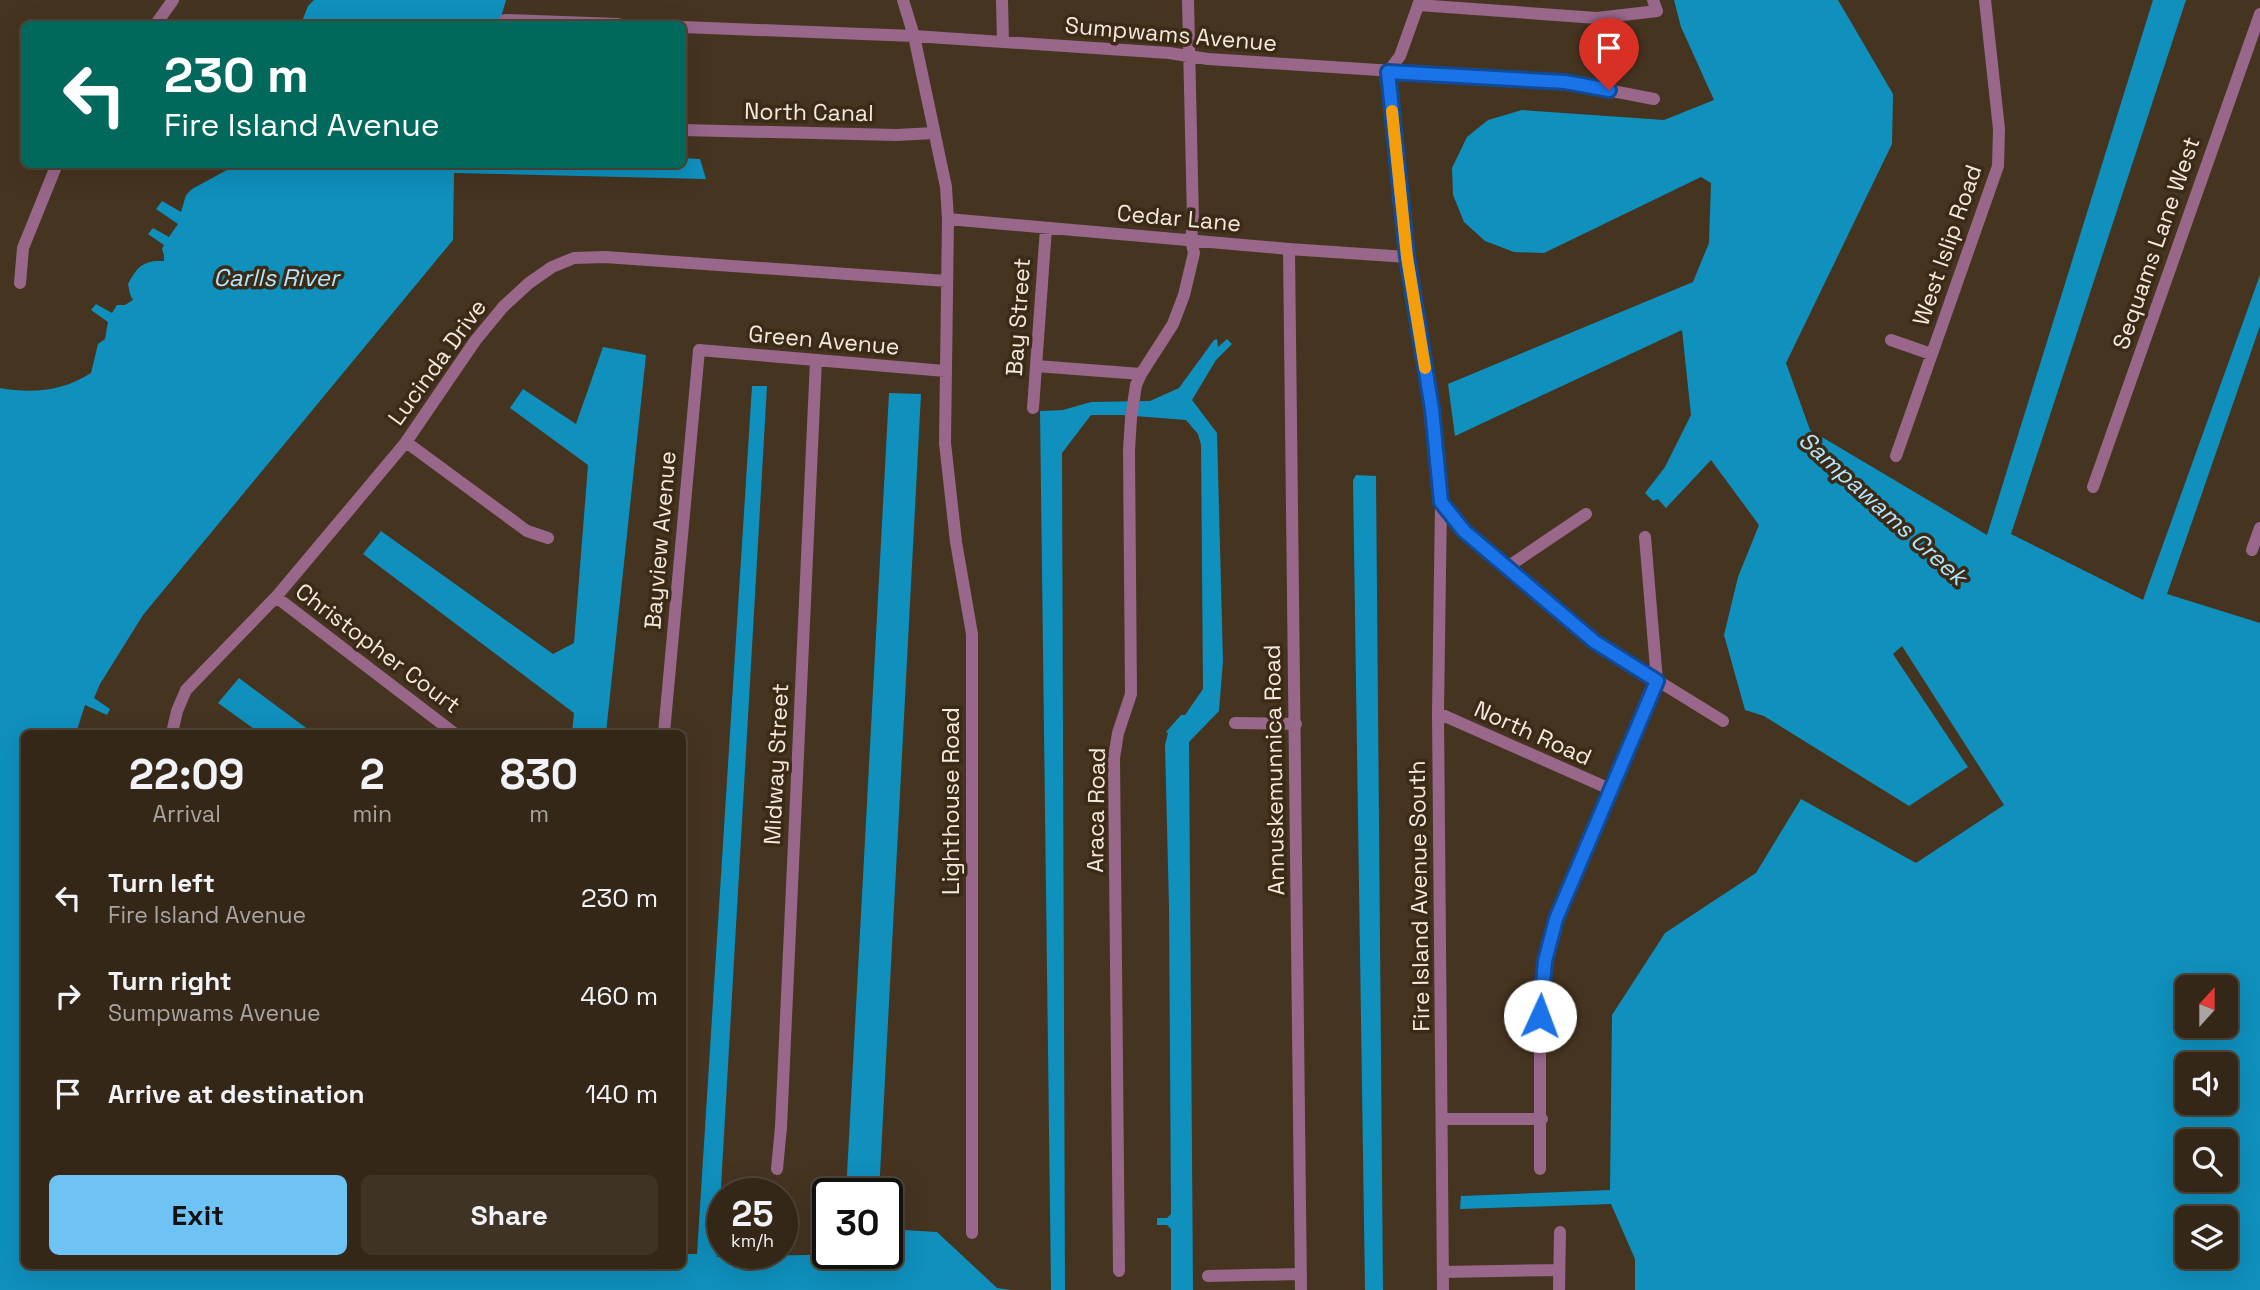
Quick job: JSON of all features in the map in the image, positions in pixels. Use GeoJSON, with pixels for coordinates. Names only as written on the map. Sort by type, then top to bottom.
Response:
{"type":"FeatureCollection","features":[{"type":"Feature","properties":{"kind":"street"},"geometry":{"type":"LineString","coordinates":[[158,21],[173,0]]}},
{"type":"Feature","properties":{"kind":"street"},"geometry":{"type":"LineString","coordinates":[[903,0],[914,36],[946,187],[948,219],[945,371]]}},
{"type":"Feature","properties":{"kind":"street"},"geometry":{"type":"LineString","coordinates":[[1002,0],[1003,41]]}},
{"type":"Feature","properties":{"kind":"street","name":"Araca Road"},"geometry":{"type":"LineString","coordinates":[[1119,1271],[1114,758],[1118,733],[1131,694],[1129,450],[1133,398],[1140,374],[1173,324],[1184,295],[1194,253],[1191,240],[1193,221],[1188,0]]}},
{"type":"Feature","properties":{"kind":"street"},"geometry":{"type":"LineString","coordinates":[[1388,72],[1400,56],[1419,2],[1597,18],[1657,11],[1653,0]]}},
{"type":"Feature","properties":{"kind":"street","name":"West Islip Road"},"geometry":{"type":"LineString","coordinates":[[1896,456],[1998,166],[1999,130],[1985,0]]}},
{"type":"Feature","properties":{"kind":"street","name":"Sequams Lane West"},"geometry":{"type":"LineString","coordinates":[[2093,487],[2260,14]]}},
{"type":"Feature","properties":{"kind":"street"},"geometry":{"type":"LineString","coordinates":[[505,20],[533,21]]}},
{"type":"Feature","properties":{"kind":"street","name":"Sumpwams Avenue"},"geometry":{"type":"LineString","coordinates":[[686,27],[1003,41],[1388,72],[1565,82],[1654,99]]}},
{"type":"Feature","properties":{"kind":"street","name":"Fire Island Avenue South"},"geometry":{"type":"LineString","coordinates":[[1388,72],[1407,257],[1432,409],[1441,502],[1438,713],[1443,1290]]}},
{"type":"Feature","properties":{"kind":"street","name":"North Canal"},"geometry":{"type":"LineString","coordinates":[[686,130],[897,135],[934,133]]}},
{"type":"Feature","properties":{"kind":"street"},"geometry":{"type":"LineString","coordinates":[[20,283],[23,248],[55,168]]}},
{"type":"Feature","properties":{"kind":"street","name":"Cedar Lane"},"geometry":{"type":"LineString","coordinates":[[948,219],[1407,257]]}},
{"type":"Feature","properties":{"kind":"street","name":"Bay Street"},"geometry":{"type":"LineString","coordinates":[[1033,408],[1046,228]]}},
{"type":"Feature","properties":{"kind":"street","name":"Annuskemunnica Road"},"geometry":{"type":"LineString","coordinates":[[1289,249],[1301,1290]]}},
{"type":"Feature","properties":{"kind":"street","name":"Lucinda Drive"},"geometry":{"type":"LineString","coordinates":[[173,730],[186,690],[276,597],[406,442],[475,341],[503,307],[552,267],[574,258],[605,257],[947,281]]}},
{"type":"Feature","properties":{"kind":"street"},"geometry":{"type":"LineString","coordinates":[[1891,340],[1931,354]]}},
{"type":"Feature","properties":{"kind":"street","name":"Green Avenue"},"geometry":{"type":"LineString","coordinates":[[699,350],[945,371]]}},
{"type":"Feature","properties":{"kind":"street","name":"Bayview Avenue"},"geometry":{"type":"LineString","coordinates":[[664,730],[699,350]]}},
{"type":"Feature","properties":{"kind":"street","name":"Midway Street"},"geometry":{"type":"LineString","coordinates":[[777,1169],[816,360]]}},
{"type":"Feature","properties":{"kind":"street"},"geometry":{"type":"LineString","coordinates":[[1036,366],[1140,374]]}},
{"type":"Feature","properties":{"kind":"street","name":"Lighthouse Road"},"geometry":{"type":"LineString","coordinates":[[945,371],[945,443],[950,497],[972,634],[972,1233]]}},
{"type":"Feature","properties":{"kind":"street"},"geometry":{"type":"LineString","coordinates":[[406,442],[527,531],[548,538]]}},
{"type":"Feature","properties":{"kind":"street"},"geometry":{"type":"LineString","coordinates":[[1441,502],[1464,531],[1595,642],[1723,721]]}},
{"type":"Feature","properties":{"kind":"street"},"geometry":{"type":"LineString","coordinates":[[1506,568],[1586,514]]}},
{"type":"Feature","properties":{"kind":"street"},"geometry":{"type":"LineString","coordinates":[[2252,551],[2260,528]]}},
{"type":"Feature","properties":{"kind":"street"},"geometry":{"type":"LineString","coordinates":[[1540,1170],[1541,996],[1548,945],[1566,892],[1657,681],[1645,537]]}},
{"type":"Feature","properties":{"kind":"street","name":"Christopher Court"},"geometry":{"type":"LineString","coordinates":[[276,597],[450,730]]}},
{"type":"Feature","properties":{"kind":"street","name":"North Road"},"geometry":{"type":"LineString","coordinates":[[1438,713],[1612,790]]}},
{"type":"Feature","properties":{"kind":"street"},"geometry":{"type":"LineString","coordinates":[[1236,723],[1296,724]]}},
{"type":"Feature","properties":{"kind":"street"},"geometry":{"type":"LineString","coordinates":[[1443,1119],[1542,1119]]}},
{"type":"Feature","properties":{"kind":"street"},"geometry":{"type":"LineString","coordinates":[[1559,1290],[1560,1232]]}},
{"type":"Feature","properties":{"kind":"street"},"geometry":{"type":"LineString","coordinates":[[1443,1272],[1559,1270]]}},
{"type":"Feature","properties":{"kind":"street"},"geometry":{"type":"LineString","coordinates":[[1208,1276],[1300,1274]]}},
{"type":"Feature","properties":{"kind":"water"},"geometry":{"type":"Polygon","coordinates":[[[314,0],[506,0],[500,21],[302,21],[308,6],[314,0]]]}},
{"type":"Feature","properties":{"kind":"water","name":"Sampawams Creek"},"geometry":{"type":"Polygon","coordinates":[[[1674,0],[1838,0],[1893,94],[1892,144],[1786,363],[1810,430],[1987,535],[2153,0],[2186,0],[2011,534],[2143,600],[2260,275],[2260,326],[2167,594],[2260,623],[2260,1290],[1635,1290],[1635,1259],[1611,1204],[1460,1209],[1461,1196],[1610,1190],[1612,1015],[1665,933],[1756,873],[1801,799],[1916,863],[2004,805],[1902,646],[1893,654],[1968,767],[1909,806],[1764,716],[1745,710],[1724,635],[1738,577],[1759,525],[1711,460],[1666,508],[1658,499],[1653,501],[1645,493],[1665,467],[1691,415],[1682,330],[1455,436],[1448,384],[1693,282],[1709,243],[1711,183],[1701,177],[1544,253],[1514,252],[1485,241],[1464,222],[1453,195],[1452,168],[1467,137],[1488,120],[1522,110],[1664,120],[1714,100],[1681,27],[1674,0]]]}},
{"type":"Feature","properties":{"kind":"water","name":"Carlls River"},"geometry":{"type":"Polygon","coordinates":[[[686,158],[700,159],[706,179],[454,173],[453,240],[143,615],[94,698],[110,709],[107,715],[85,705],[77,730],[21,730],[21,1269],[686,1269],[686,1254],[697,1254],[752,386],[767,386],[722,1178],[707,1178],[707,1269],[798,1269],[798,1255],[812,1255],[812,1269],[903,1269],[903,1230],[937,1232],[997,1288],[1012,1290],[0,1290],[0,388],[47,390],[70,384],[91,373],[98,344],[105,339],[108,322],[91,310],[96,304],[112,313],[117,305],[125,305],[133,300],[128,284],[134,273],[146,263],[164,261],[164,245],[148,234],[153,228],[169,237],[178,224],[156,209],[162,201],[181,212],[186,195],[228,168],[686,168],[686,158]]]}},
{"type":"Feature","properties":{"kind":"water"},"geometry":{"type":"Polygon","coordinates":[[[1217,339],[1218,347],[1227,339],[1232,344],[1216,360],[1192,400],[1217,433],[1223,661],[1219,711],[1189,742],[1193,1290],[1171,1290],[1171,1229],[1167,1225],[1157,1225],[1157,1218],[1167,1218],[1171,1214],[1165,745],[1166,732],[1181,715],[1185,715],[1203,689],[1201,445],[1198,434],[1186,420],[1091,415],[1062,453],[1065,1290],[1051,1290],[1040,411],[1063,410],[1091,402],[1150,401],[1179,388],[1217,339]]]}},
{"type":"Feature","properties":{"kind":"water"},"geometry":{"type":"Polygon","coordinates":[[[603,347],[646,355],[606,730],[572,730],[574,713],[363,554],[381,531],[553,654],[574,643],[588,465],[510,408],[523,389],[576,424],[603,347]]]}},
{"type":"Feature","properties":{"kind":"water"},"geometry":{"type":"Polygon","coordinates":[[[889,393],[921,394],[880,1178],[847,1178],[889,393]]]}},
{"type":"Feature","properties":{"kind":"water"},"geometry":{"type":"Polygon","coordinates":[[[1356,475],[1376,476],[1383,1290],[1365,1290],[1353,480],[1356,475]]]}},
{"type":"Feature","properties":{"kind":"water"},"geometry":{"type":"Polygon","coordinates":[[[239,678],[309,730],[256,730],[218,703],[239,678]]]}},
{"type":"Feature","properties":{"kind":"slow traffic"},"geometry":{"type":"LineString","coordinates":[[1392,111],[1407,257],[1425,368]]}},
{"type":"Feature","properties":{"kind":"route"},"geometry":{"type":"LineString","coordinates":[[1540,1016],[1545,961],[1556,919],[1657,681],[1595,642],[1464,531],[1441,502],[1432,409],[1407,257],[1388,72],[1565,82],[1609,90]]}}]}
